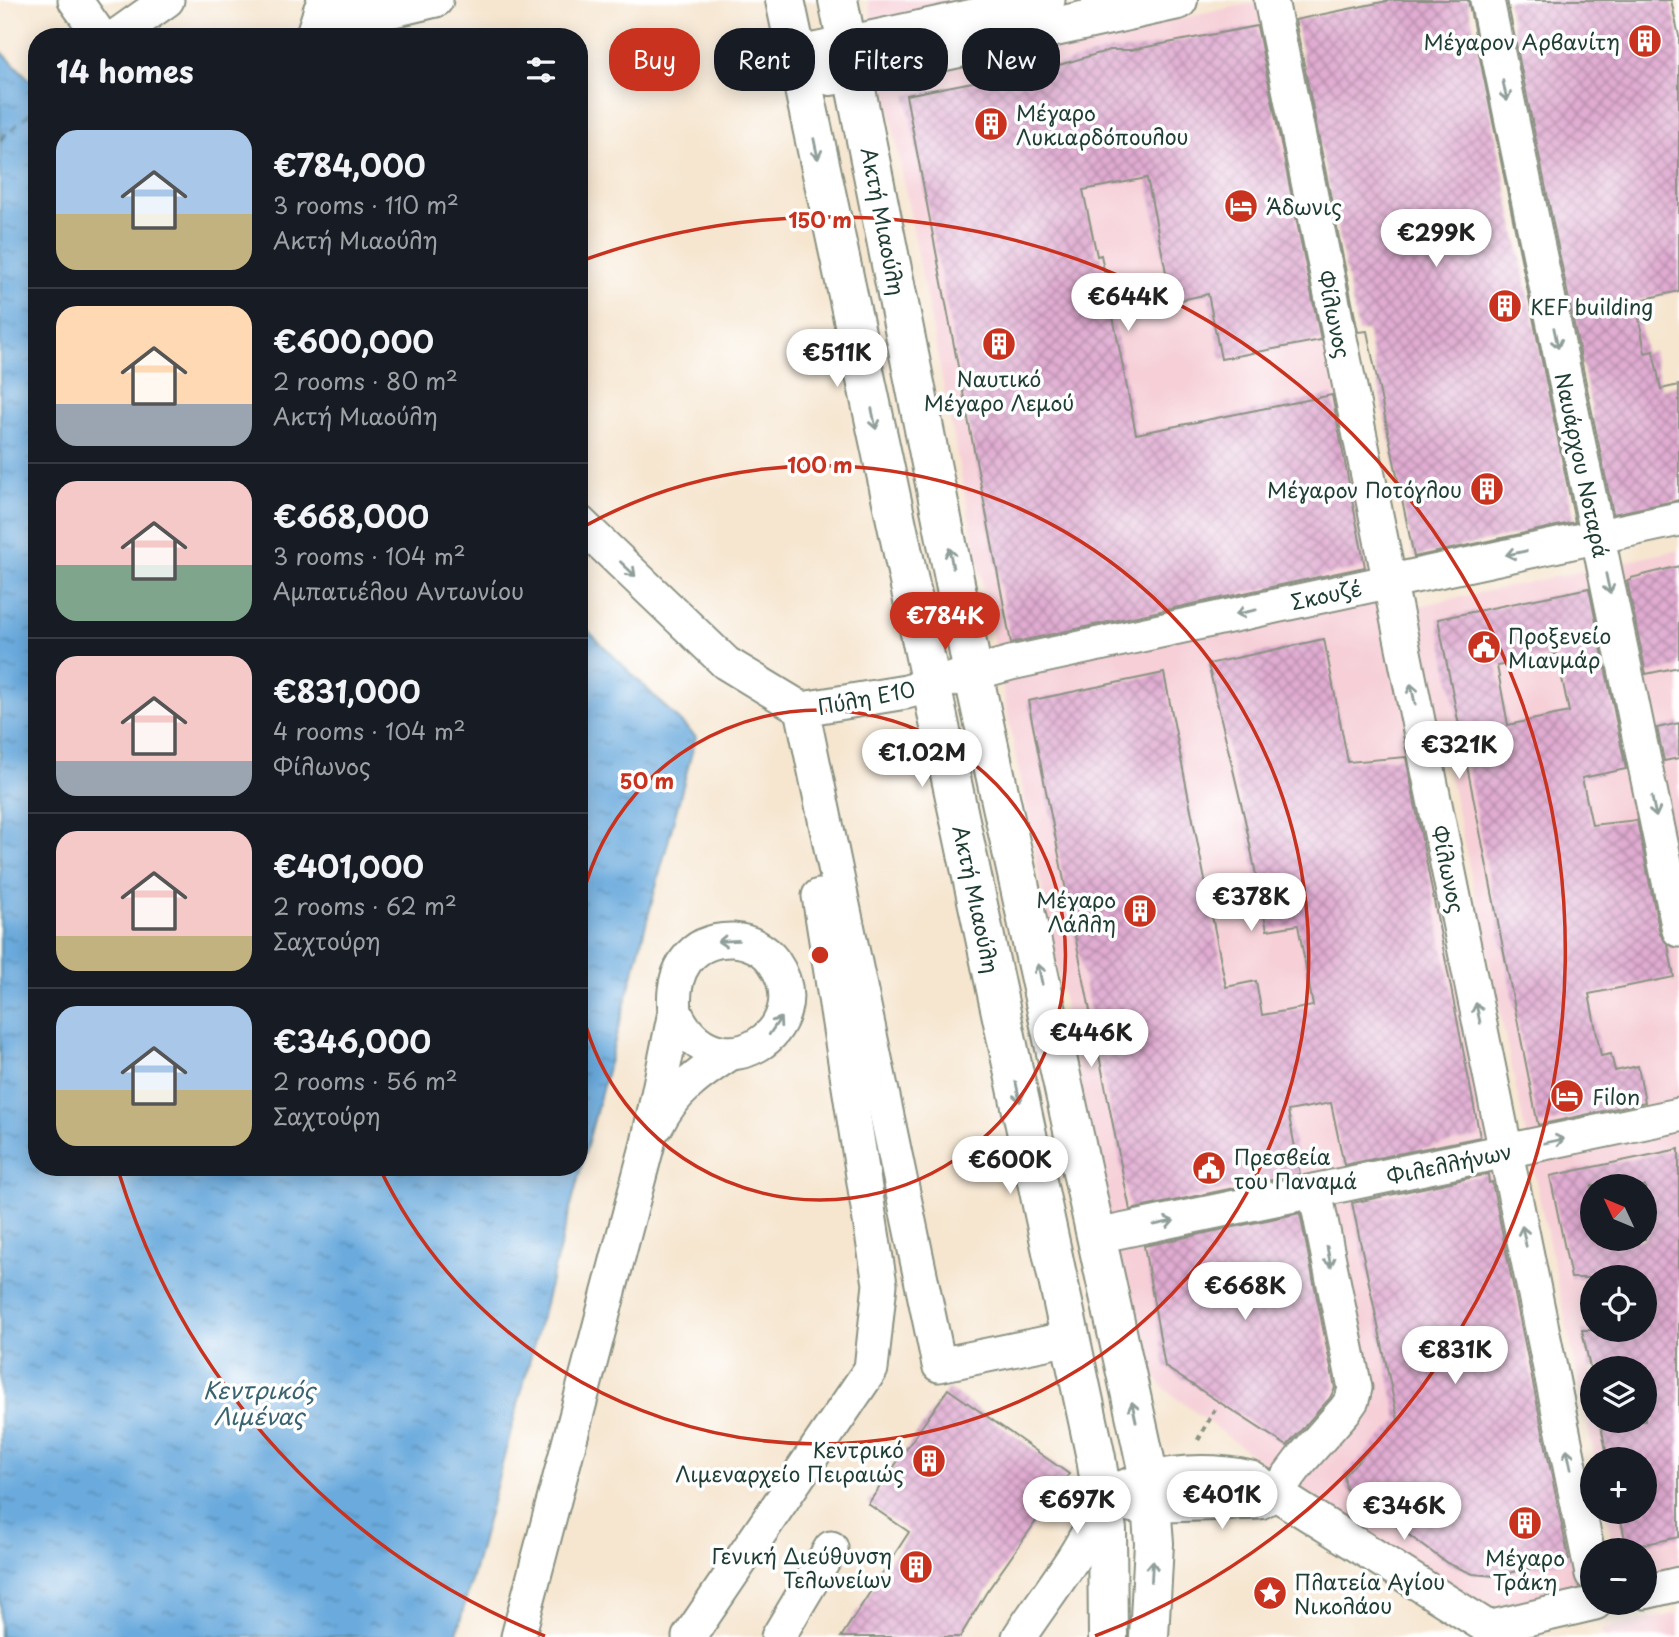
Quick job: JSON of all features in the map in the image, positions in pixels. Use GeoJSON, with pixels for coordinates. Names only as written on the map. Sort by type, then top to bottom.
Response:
{"type":"FeatureCollection","features":[{"type":"Feature","properties":{"kind":"main road","name":"Ακτή Μιαούλη"},"geometry":{"type":"LineString","coordinates":[[785,0],[791,28]]}},
{"type":"Feature","properties":{"kind":"main road","name":"Ακτή Μιαούλη"},"geometry":{"type":"LineString","coordinates":[[838,0],[844,28]]}},
{"type":"Feature","properties":{"kind":"main road"},"geometry":{"type":"LineString","coordinates":[[948,35],[1067,7],[1178,0]]}},
{"type":"Feature","properties":{"kind":"main road","name":"Ακτή Μιαούλη"},"geometry":{"type":"LineString","coordinates":[[804,91],[1096,1458],[1109,1568],[1108,1637]]}},
{"type":"Feature","properties":{"kind":"main road","name":"Ακτή Μιαούλη"},"geometry":{"type":"LineString","coordinates":[[858,91],[973,673],[1097,1236],[1150,1491],[1154,1543],[1149,1637]]}},
{"type":"Feature","properties":{"kind":"street"},"geometry":{"type":"LineString","coordinates":[[75,0],[95,28]]}},
{"type":"Feature","properties":{"kind":"street"},"geometry":{"type":"LineString","coordinates":[[128,28],[167,0]]}},
{"type":"Feature","properties":{"kind":"street"},"geometry":{"type":"LineString","coordinates":[[318,16],[381,13],[436,0]]}},
{"type":"Feature","properties":{"kind":"street","name":"Φίλωνος"},"geometry":{"type":"LineString","coordinates":[[1271,0],[1585,1538]]}},
{"type":"Feature","properties":{"kind":"street","name":"Ναυάρχου Νοταρά"},"geometry":{"type":"LineString","coordinates":[[1487,0],[1679,930]]}},
{"type":"Feature","properties":{"kind":"street","name":"Σκουζέ"},"geometry":{"type":"LineString","coordinates":[[930,684],[1020,661],[1679,519]]}},
{"type":"Feature","properties":{"kind":"street"},"geometry":{"type":"LineString","coordinates":[[588,531],[726,663],[802,709],[939,1365],[1070,1338]]}},
{"type":"Feature","properties":{"kind":"street","name":"Πύλη Ε10"},"geometry":{"type":"LineString","coordinates":[[802,709],[898,693],[930,684]]}},
{"type":"Feature","properties":{"kind":"street"},"geometry":{"type":"LineString","coordinates":[[690,1637],[872,1369],[876,1338],[880,1284],[803,794],[802,709]]}},
{"type":"Feature","properties":{"kind":"street"},"geometry":{"type":"LineString","coordinates":[[518,1637],[648,1143],[675,1012],[673,992],[677,974],[688,957],[704,946],[722,940],[741,941],[758,947],[772,958],[782,974],[786,992],[785,1010],[777,1027],[765,1041],[749,1050],[730,1053],[712,1051],[696,1042],[683,1029],[675,1012]]}},
{"type":"Feature","properties":{"kind":"street"},"geometry":{"type":"LineString","coordinates":[[648,1143],[665,1109],[679,1093],[698,1074],[730,1053]]}},
{"type":"Feature","properties":{"kind":"street","name":"Φιλελλήνων"},"geometry":{"type":"LineString","coordinates":[[1097,1236],[1679,1115]]}},
{"type":"Feature","properties":{"kind":"street"},"geometry":{"type":"LineString","coordinates":[[1276,1493],[1345,1410],[1352,1400],[1355,1388],[1315,1191]]}},
{"type":"Feature","properties":{"kind":"street"},"geometry":{"type":"LineString","coordinates":[[1019,1637],[1095,1521],[1102,1500],[1126,1486],[1150,1491],[1186,1473],[1251,1478],[1496,1632],[1580,1607]]}},
{"type":"Feature","properties":{"kind":"street"},"geometry":{"type":"LineString","coordinates":[[778,1637],[831,1548]]}},
{"type":"Feature","properties":{"kind":"street"},"geometry":{"type":"LineString","coordinates":[[1056,1581],[1070,1571],[1089,1565],[1109,1568]]}},
{"type":"Feature","properties":{"kind":"street"},"geometry":{"type":"LineString","coordinates":[[1657,1589],[1679,1584]]}},
{"type":"Feature","properties":{"kind":"shaded area"},"geometry":{"type":"Polygon","coordinates":[[[868,0],[1014,0],[883,28],[874,28],[868,0]]]}},
{"type":"Feature","properties":{"kind":"shaded area"},"geometry":{"type":"Polygon","coordinates":[[[1267,0],[1580,1546],[1580,1588],[1497,1606],[1468,1595],[1427,1572],[1260,1461],[1167,1391],[1150,1372],[1132,1330],[1103,1202],[886,91],[948,91],[948,67],[962,65],[962,91],[1060,91],[1060,44],[1267,0]]]}},
{"type":"Feature","properties":{"kind":"shaded area"},"geometry":{"type":"Polygon","coordinates":[[[1679,550],[1679,1565],[1657,1570],[1657,1538],[1611,1538],[1609,1524],[1657,1524],[1657,1447],[1592,1447],[1589,1433],[1657,1433],[1657,1356],[1580,1356],[1580,1388],[1414,607],[1679,550]]]}},
{"type":"Feature","properties":{"kind":"shaded area"},"geometry":{"type":"Polygon","coordinates":[[[1679,1613],[1679,1637],[1604,1637],[1602,1629],[1679,1613]]]}},
{"type":"Feature","properties":{"kind":"water","name":"Κεντρικός Λιμένας"},"geometry":{"type":"Polygon","coordinates":[[[0,50],[28,78],[28,1176],[579,1176],[456,1637],[0,1637],[0,50]]]}},
{"type":"Feature","properties":{"kind":"water","name":"Κεντρικός Λιμένας"},"geometry":{"type":"Polygon","coordinates":[[[588,631],[696,737],[588,1142],[588,631]]]}},
{"type":"Feature","properties":{"kind":"building"},"geometry":{"type":"Polygon","coordinates":[[[1392,0],[1468,0],[1575,522],[1414,557],[1367,331],[1358,332],[1295,20],[1392,0]]]}},
{"type":"Feature","properties":{"kind":"building"},"geometry":{"type":"Polygon","coordinates":[[[1507,0],[1671,0],[1679,36],[1679,291],[1636,301],[1645,353],[1653,351],[1661,389],[1679,385],[1679,500],[1613,514],[1507,0]]]}},
{"type":"Feature","properties":{"kind":"building"},"geometry":{"type":"Polygon","coordinates":[[[1257,26],[1321,340],[1221,359],[1208,294],[1172,302],[1147,178],[1083,190],[1097,256],[1101,255],[1136,434],[1332,395],[1365,567],[1011,643],[906,95],[948,91],[948,87],[962,84],[962,91],[1060,91],[1060,65],[1110,50],[1131,50],[1257,26]]]}},
{"type":"Feature","properties":{"kind":"building"},"geometry":{"type":"Polygon","coordinates":[[[1679,566],[1679,667],[1646,674],[1627,581],[1679,566]]]}},
{"type":"Feature","properties":{"kind":"building"},"geometry":{"type":"Polygon","coordinates":[[[1589,588],[1626,769],[1582,778],[1592,825],[1637,820],[1660,934],[1668,945],[1674,977],[1589,994],[1601,1056],[1611,1054],[1615,1071],[1638,1066],[1645,1102],[1538,1125],[1438,619],[1589,588]],[[1557,654],[1497,666],[1508,725],[1569,712],[1557,654]]]}},
{"type":"Feature","properties":{"kind":"building"},"geometry":{"type":"Polygon","coordinates":[[[1324,639],[1348,762],[1406,757],[1480,1137],[1344,1165],[1331,1103],[1288,1111],[1300,1174],[1130,1210],[1028,701],[1164,673],[1226,987],[1256,981],[1262,1015],[1313,1006],[1298,925],[1267,930],[1245,820],[1208,664],[1324,639]]]}},
{"type":"Feature","properties":{"kind":"building"},"geometry":{"type":"Polygon","coordinates":[[[1679,723],[1679,758],[1664,761],[1657,728],[1679,723]]]}},
{"type":"Feature","properties":{"kind":"building"},"geometry":{"type":"Polygon","coordinates":[[[1679,1149],[1679,1537],[1657,1542],[1657,1538],[1625,1538],[1622,1524],[1657,1524],[1657,1447],[1605,1447],[1602,1433],[1657,1433],[1657,1356],[1587,1356],[1585,1342],[1657,1342],[1657,1265],[1580,1265],[1580,1278],[1571,1278],[1550,1176],[1679,1149]]]}},
{"type":"Feature","properties":{"kind":"building"},"geometry":{"type":"Polygon","coordinates":[[[1488,1174],[1489,1183],[1492,1182],[1569,1560],[1495,1576],[1473,1574],[1447,1563],[1346,1489],[1344,1475],[1398,1420],[1352,1203],[1488,1174]]]}},
{"type":"Feature","properties":{"kind":"building"},"geometry":{"type":"Polygon","coordinates":[[[1300,1213],[1335,1388],[1330,1398],[1287,1446],[1165,1367],[1144,1246],[1300,1213]]]}},
{"type":"Feature","properties":{"kind":"building"},"geometry":{"type":"Polygon","coordinates":[[[948,1389],[1069,1474],[986,1593],[960,1637],[841,1637],[909,1532],[868,1504],[948,1389]]]}},
{"type":"Feature","properties":{"kind":"ferry route"},"geometry":{"type":"LineString","coordinates":[[0,141],[28,115]]}},
{"type":"Feature","properties":{"kind":"ferry route"},"geometry":{"type":"LineString","coordinates":[[0,139],[7,132]]}},
{"type":"Feature","properties":{"kind":"place","name":"Μέγαρον Αρβανίτη"},"geometry":{"type":"Point","coordinates":[1645,41]}},
{"type":"Feature","properties":{"kind":"place","name":"Μέγαρο Λυκιαρδόπουλου"},"geometry":{"type":"Point","coordinates":[991,124]}},
{"type":"Feature","properties":{"kind":"place","name":"Άδωνις"},"geometry":{"type":"Point","coordinates":[1241,206]}},
{"type":"Feature","properties":{"kind":"place","name":"KEF building"},"geometry":{"type":"Point","coordinates":[1505,306]}},
{"type":"Feature","properties":{"kind":"place","name":"Ναυτικό Μέγαρο Λεμού"},"geometry":{"type":"Point","coordinates":[999,344]}},
{"type":"Feature","properties":{"kind":"place","name":"Μέγαρον Ποτόγλου"},"geometry":{"type":"Point","coordinates":[1487,489]}},
{"type":"Feature","properties":{"kind":"place","name":"Προξενείο Μιανμάρ"},"geometry":{"type":"Point","coordinates":[1484,647]}},
{"type":"Feature","properties":{"kind":"place","name":"Μέγαρο Λάλλη"},"geometry":{"type":"Point","coordinates":[1140,911]}},
{"type":"Feature","properties":{"kind":"place","name":"Filon"},"geometry":{"type":"Point","coordinates":[1567,1096]}},
{"type":"Feature","properties":{"kind":"place","name":"Πρεσβεία του Παναμά"},"geometry":{"type":"Point","coordinates":[1209,1168]}},
{"type":"Feature","properties":{"kind":"place","name":"Κεντρικό Λιμεναρχείο Πειραιώς"},"geometry":{"type":"Point","coordinates":[929,1461]}},
{"type":"Feature","properties":{"kind":"place","name":"Μέγαρο Τράκη"},"geometry":{"type":"Point","coordinates":[1525,1523]}},
{"type":"Feature","properties":{"kind":"place","name":"Γενική Διεύθυνση Τελωνείων"},"geometry":{"type":"Point","coordinates":[916,1567]}},
{"type":"Feature","properties":{"kind":"place","name":"Πλατεία Αγίου Νικολάου"},"geometry":{"type":"Point","coordinates":[1270,1593]}}]}
